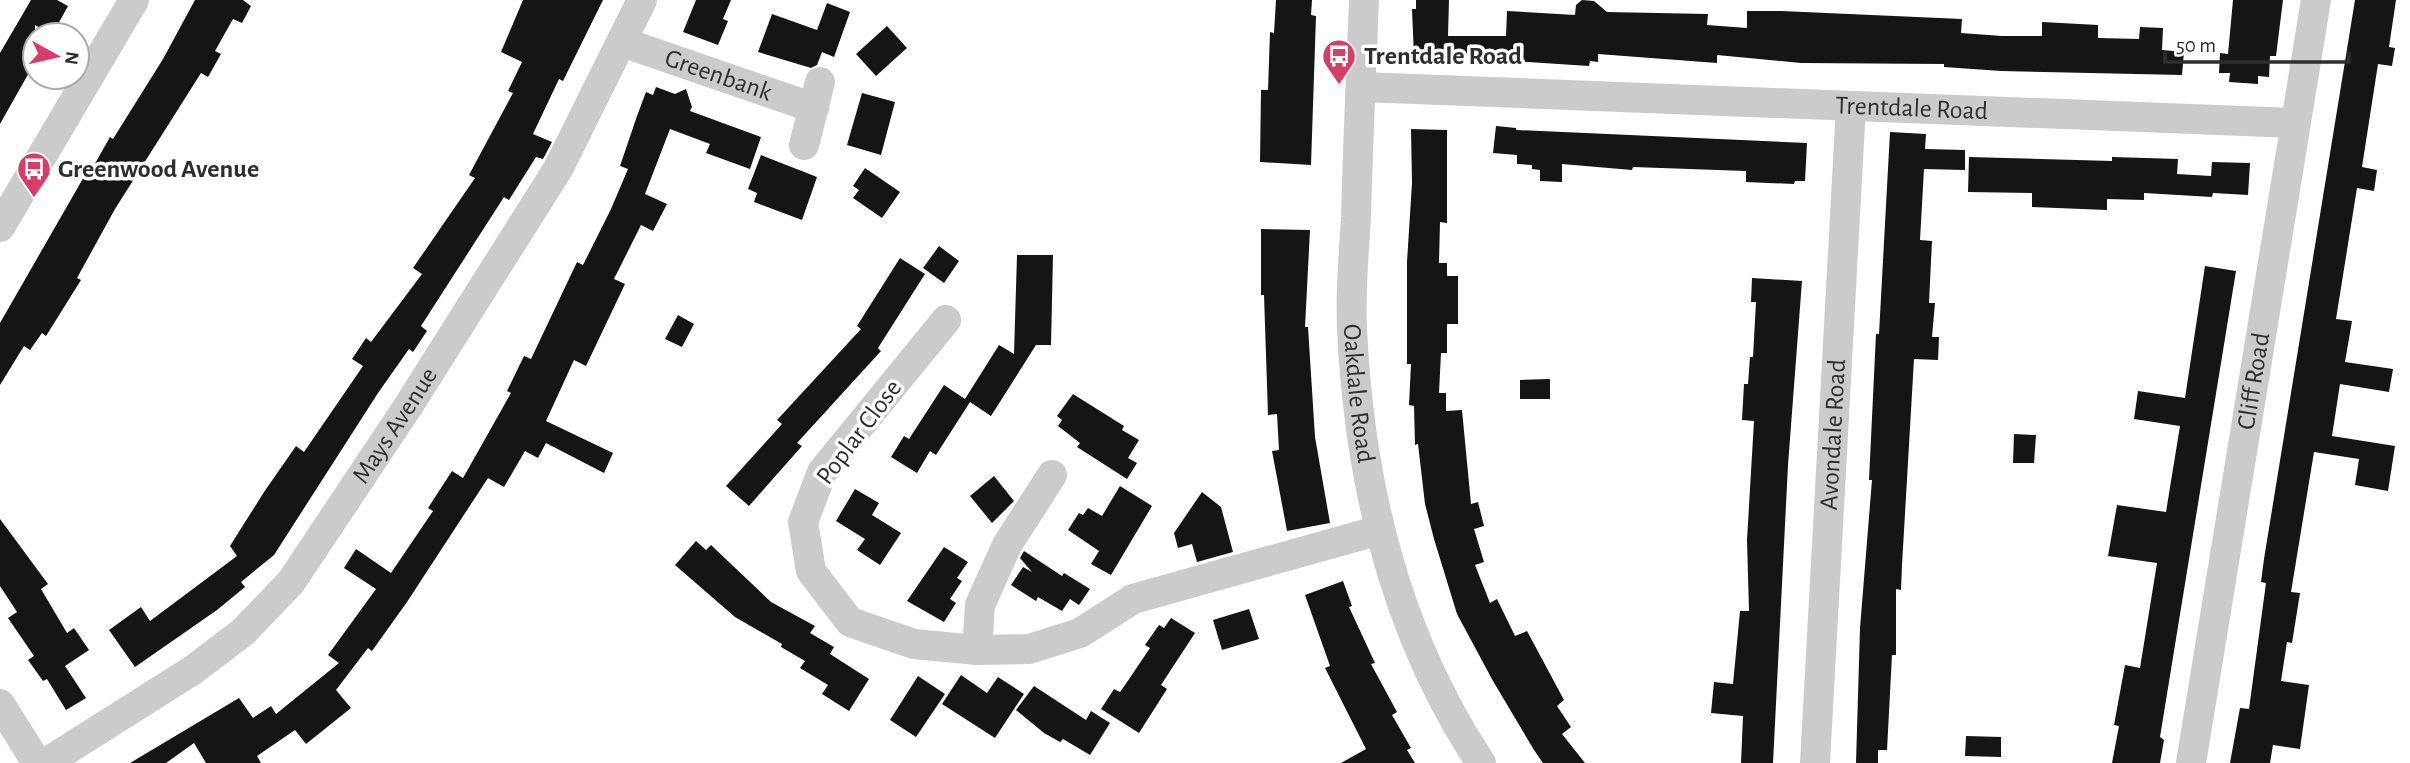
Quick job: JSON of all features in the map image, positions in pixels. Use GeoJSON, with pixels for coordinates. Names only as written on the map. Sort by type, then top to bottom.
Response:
{"type":"FeatureCollection","features":[{"type":"Feature","properties":{"kind":"street"},"geometry":{"type":"LineString","coordinates":[[0,227],[11,183],[134,0]]}},
{"type":"Feature","properties":{"kind":"street","name":"Mays Avenue"},"geometry":{"type":"LineString","coordinates":[[46,763],[193,670],[243,632],[291,582],[407,408],[558,169],[642,0]]}},
{"type":"Feature","properties":{"kind":"street","name":"Oakdale Road"},"geometry":{"type":"LineString","coordinates":[[1364,0],[1352,325],[1361,438],[1380,530],[1399,594],[1422,656],[1462,735],[1481,763]]}},
{"type":"Feature","properties":{"kind":"street","name":"Cliff Road"},"geometry":{"type":"LineString","coordinates":[[2191,763],[2316,0]]}},
{"type":"Feature","properties":{"kind":"street","name":"Greenbank"},"geometry":{"type":"LineString","coordinates":[[622,42],[817,95],[804,145]]}},
{"type":"Feature","properties":{"kind":"street","name":"Trentdale Road"},"geometry":{"type":"LineString","coordinates":[[1360,87],[2295,123]]}},
{"type":"Feature","properties":{"kind":"street","name":"Avondale Road"},"geometry":{"type":"LineString","coordinates":[[1815,763],[1850,106]]}},
{"type":"Feature","properties":{"kind":"street","name":"Poplar Close"},"geometry":{"type":"LineString","coordinates":[[946,320],[822,472],[803,523],[811,571],[849,622],[914,644],[976,650],[1029,649],[1080,633],[1133,599],[1380,530]]}},
{"type":"Feature","properties":{"kind":"street"},"geometry":{"type":"LineString","coordinates":[[976,650],[980,605],[1007,545],[1052,475]]}},
{"type":"Feature","properties":{"kind":"street"},"geometry":{"type":"LineString","coordinates":[[0,704],[37,763]]}},
{"type":"Feature","properties":{"kind":"building"},"geometry":{"type":"Polygon","coordinates":[[[31,0],[57,0],[68,6],[60,21],[21,21],[21,87],[0,124],[0,53],[31,0]]]}},
{"type":"Feature","properties":{"kind":"building"},"geometry":{"type":"Polygon","coordinates":[[[195,0],[243,0],[251,6],[242,23],[233,19],[215,51],[221,54],[208,77],[201,73],[115,209],[77,278],[81,280],[46,336],[42,333],[30,350],[24,346],[0,385],[0,323],[85,175],[88,176],[110,137],[113,139],[163,59],[195,0]]]}},
{"type":"Feature","properties":{"kind":"building"},"geometry":{"type":"Polygon","coordinates":[[[523,0],[603,0],[563,81],[559,79],[533,134],[552,142],[543,159],[536,157],[509,200],[504,197],[421,326],[427,331],[413,352],[409,349],[378,393],[274,555],[241,582],[245,587],[217,610],[135,667],[109,630],[141,607],[150,621],[237,556],[230,546],[264,492],[296,446],[304,452],[363,366],[352,359],[366,338],[371,342],[422,274],[413,268],[475,178],[469,175],[513,93],[508,91],[522,62],[501,52],[523,0]]]}},
{"type":"Feature","properties":{"kind":"building"},"geometry":{"type":"Polygon","coordinates":[[[696,0],[731,0],[723,19],[728,21],[718,45],[683,32],[696,0]]]}},
{"type":"Feature","properties":{"kind":"building"},"geometry":{"type":"Polygon","coordinates":[[[1276,0],[1312,0],[1311,15],[1316,16],[1311,165],[1260,162],[1261,90],[1268,90],[1270,32],[1274,33],[1276,0]]]}},
{"type":"Feature","properties":{"kind":"building"},"geometry":{"type":"Polygon","coordinates":[[[1416,0],[1449,0],[1448,36],[1506,36],[1507,11],[1575,15],[1576,5],[1582,0],[1594,1],[1607,12],[1708,14],[1707,25],[1747,28],[1747,11],[1781,11],[1962,19],[1961,33],[2002,36],[2042,36],[2042,22],[2098,25],[2098,38],[2139,39],[2140,27],[2163,28],[2162,50],[2184,52],[2182,75],[2001,71],[1944,67],[1944,64],[1801,63],[1717,55],[1717,63],[1598,54],[1598,62],[1590,61],[1589,66],[1513,61],[1513,57],[1496,54],[1414,57],[1412,9],[1416,9],[1416,0]]]}},
{"type":"Feature","properties":{"kind":"building"},"geometry":{"type":"Polygon","coordinates":[[[2233,0],[2283,0],[2276,56],[2270,56],[2269,77],[2258,76],[2258,84],[2229,82],[2230,73],[2219,73],[2220,53],[2228,54],[2233,0]]]}},
{"type":"Feature","properties":{"kind":"building"},"geometry":{"type":"Polygon","coordinates":[[[2355,0],[2396,0],[2389,47],[2395,48],[2392,66],[2378,64],[2362,167],[2377,170],[2374,191],[2357,188],[2336,319],[2352,321],[2345,362],[2393,369],[2389,392],[2340,384],[2332,436],[2395,446],[2388,491],[2355,485],[2359,459],[2314,452],[2291,592],[2300,593],[2292,643],[2287,642],[2281,681],[2309,685],[2300,749],[2273,745],[2270,763],[2230,763],[2240,708],[2249,709],[2266,583],[2261,582],[2264,559],[2355,0]]]}},
{"type":"Feature","properties":{"kind":"building"},"geometry":{"type":"Polygon","coordinates":[[[827,3],[850,12],[834,57],[822,52],[817,65],[811,68],[758,52],[772,14],[817,30],[827,3]]]}},
{"type":"Feature","properties":{"kind":"building"},"geometry":{"type":"Polygon","coordinates":[[[887,26],[907,48],[876,76],[856,54],[887,26]]]}},
{"type":"Feature","properties":{"kind":"building"},"geometry":{"type":"Polygon","coordinates":[[[656,87],[675,94],[686,89],[692,107],[690,111],[761,137],[750,169],[706,153],[710,144],[670,129],[645,194],[667,204],[653,231],[641,225],[614,279],[625,284],[586,366],[574,360],[546,421],[613,453],[604,473],[546,443],[538,458],[525,451],[504,487],[488,478],[372,651],[368,648],[336,690],[351,708],[306,744],[295,730],[257,756],[261,763],[206,763],[194,743],[166,763],[130,763],[239,698],[253,718],[271,706],[276,714],[339,663],[328,655],[376,589],[344,568],[356,549],[391,573],[433,511],[428,508],[452,471],[463,478],[511,393],[507,391],[524,356],[531,359],[577,262],[583,265],[611,209],[628,169],[620,166],[637,116],[646,92],[653,95],[656,87]]]}},
{"type":"Feature","properties":{"kind":"building"},"geometry":{"type":"Polygon","coordinates":[[[862,93],[895,102],[881,155],[847,145],[862,93]]]}},
{"type":"Feature","properties":{"kind":"building"},"geometry":{"type":"Polygon","coordinates":[[[1496,126],[1516,130],[1807,143],[1805,181],[1795,181],[1794,184],[1746,182],[1746,171],[1633,167],[1632,170],[1562,164],[1562,182],[1540,181],[1540,170],[1532,169],[1532,165],[1517,164],[1517,155],[1493,153],[1496,126]]]}},
{"type":"Feature","properties":{"kind":"building"},"geometry":{"type":"Polygon","coordinates":[[[1411,129],[1447,130],[1447,223],[1440,222],[1439,263],[1447,263],[1447,276],[1458,276],[1458,324],[1447,324],[1447,353],[1441,353],[1439,393],[1446,393],[1446,411],[1462,410],[1471,504],[1478,502],[1484,526],[1474,529],[1484,562],[1475,565],[1490,603],[1497,599],[1515,636],[1527,631],[1564,700],[1557,706],[1571,727],[1562,734],[1585,763],[1543,763],[1534,750],[1457,614],[1434,539],[1425,504],[1418,444],[1415,445],[1414,406],[1409,405],[1411,364],[1407,364],[1407,262],[1412,183],[1411,129]]]}},
{"type":"Feature","properties":{"kind":"building"},"geometry":{"type":"Polygon","coordinates":[[[1890,132],[1926,134],[1925,149],[1965,150],[1965,170],[1924,169],[1920,240],[1932,241],[1929,303],[1935,303],[1932,337],[1939,337],[1938,360],[1914,359],[1901,590],[1896,589],[1896,655],[1892,655],[1887,750],[1878,750],[1878,763],[1856,763],[1860,628],[1872,480],[1869,480],[1876,334],[1879,334],[1890,132]]]}},
{"type":"Feature","properties":{"kind":"building"},"geometry":{"type":"Polygon","coordinates":[[[761,155],[817,177],[802,220],[754,202],[757,193],[748,189],[761,155]]]}},
{"type":"Feature","properties":{"kind":"building"},"geometry":{"type":"Polygon","coordinates":[[[1969,157],[2112,161],[2112,157],[2178,159],[2177,174],[2211,176],[2212,162],[2250,163],[2248,195],[2213,193],[2212,197],[2144,193],[2144,200],[2107,199],[2107,210],[2032,207],[2032,193],[1968,192],[1969,157]]]}},
{"type":"Feature","properties":{"kind":"building"},"geometry":{"type":"Polygon","coordinates":[[[865,168],[900,192],[882,218],[853,198],[859,190],[853,186],[865,168]]]}},
{"type":"Feature","properties":{"kind":"building"},"geometry":{"type":"Polygon","coordinates":[[[1261,229],[1310,230],[1305,327],[1308,327],[1315,437],[1330,523],[1287,531],[1272,451],[1279,450],[1277,414],[1268,415],[1264,295],[1261,295],[1261,229]]]}},
{"type":"Feature","properties":{"kind":"building"},"geometry":{"type":"Polygon","coordinates":[[[939,246],[959,261],[944,283],[923,268],[939,246]]]}},
{"type":"Feature","properties":{"kind":"building"},"geometry":{"type":"Polygon","coordinates":[[[1017,255],[1053,255],[1051,345],[1036,345],[991,416],[970,402],[936,455],[930,451],[917,473],[891,457],[904,436],[909,439],[944,385],[965,399],[999,345],[1014,354],[1017,255]]]}},
{"type":"Feature","properties":{"kind":"building"},"geometry":{"type":"Polygon","coordinates":[[[900,258],[925,274],[878,348],[881,351],[797,443],[802,446],[749,506],[726,486],[782,424],[777,420],[861,329],[857,326],[900,258]]]}},
{"type":"Feature","properties":{"kind":"building"},"geometry":{"type":"Polygon","coordinates":[[[2205,266],[2236,271],[2160,737],[2164,740],[2160,763],[2112,763],[2119,726],[2114,725],[2125,665],[2140,668],[2157,563],[2108,556],[2117,505],[2166,512],[2180,426],[2134,419],[2138,391],[2185,398],[2205,266]]]}},
{"type":"Feature","properties":{"kind":"building"},"geometry":{"type":"Polygon","coordinates":[[[1752,278],[1802,281],[1788,465],[1773,763],[1741,763],[1743,716],[1711,713],[1714,682],[1733,684],[1740,611],[1749,611],[1747,540],[1754,421],[1742,420],[1744,384],[1748,384],[1750,357],[1753,357],[1756,302],[1751,302],[1752,278]]]}},
{"type":"Feature","properties":{"kind":"building"},"geometry":{"type":"Polygon","coordinates":[[[678,315],[694,324],[682,347],[665,339],[678,315]]]}},
{"type":"Feature","properties":{"kind":"building"},"geometry":{"type":"Polygon","coordinates":[[[1550,379],[1550,399],[1520,399],[1520,380],[1550,379]]]}},
{"type":"Feature","properties":{"kind":"building"},"geometry":{"type":"Polygon","coordinates":[[[1073,394],[1124,426],[1122,430],[1139,440],[1128,458],[1137,463],[1127,479],[1077,447],[1080,443],[1058,426],[1062,420],[1057,416],[1073,394]]]}},
{"type":"Feature","properties":{"kind":"building"},"geometry":{"type":"Polygon","coordinates":[[[2014,434],[2036,435],[2034,463],[2013,463],[2014,434]]]}},
{"type":"Feature","properties":{"kind":"building"},"geometry":{"type":"Polygon","coordinates":[[[994,476],[1014,501],[992,523],[970,496],[994,476]]]}},
{"type":"Feature","properties":{"kind":"building"},"geometry":{"type":"Polygon","coordinates":[[[1120,486],[1152,506],[1111,575],[1091,564],[1099,551],[1068,530],[1079,513],[1083,515],[1088,508],[1102,516],[1120,486]]]}},
{"type":"Feature","properties":{"kind":"building"},"geometry":{"type":"Polygon","coordinates":[[[855,489],[879,503],[872,515],[901,533],[880,565],[857,550],[865,539],[836,521],[855,489]]]}},
{"type":"Feature","properties":{"kind":"building"},"geometry":{"type":"Polygon","coordinates":[[[1202,492],[1221,507],[1233,552],[1197,562],[1192,544],[1178,548],[1174,533],[1202,492]]]}},
{"type":"Feature","properties":{"kind":"building"},"geometry":{"type":"Polygon","coordinates":[[[0,519],[48,584],[41,589],[67,633],[74,628],[89,650],[65,666],[86,698],[66,710],[47,679],[43,681],[28,660],[34,656],[8,618],[17,612],[0,586],[0,519]]]}},
{"type":"Feature","properties":{"kind":"building"},"geometry":{"type":"Polygon","coordinates":[[[696,541],[706,550],[711,545],[771,602],[815,626],[810,633],[834,647],[830,654],[869,679],[849,711],[822,694],[828,685],[800,668],[805,661],[781,647],[782,644],[735,617],[675,565],[696,541]]]}},
{"type":"Feature","properties":{"kind":"building"},"geometry":{"type":"Polygon","coordinates":[[[944,547],[968,562],[957,578],[962,581],[950,599],[956,603],[944,622],[907,601],[944,547]]]}},
{"type":"Feature","properties":{"kind":"building"},"geometry":{"type":"Polygon","coordinates":[[[1024,551],[1062,576],[1064,573],[1090,589],[1079,605],[1070,599],[1062,611],[1038,597],[1036,601],[1011,585],[1023,567],[1032,572],[1020,558],[1024,551]]]}},
{"type":"Feature","properties":{"kind":"building"},"geometry":{"type":"Polygon","coordinates":[[[1343,581],[1352,606],[1349,607],[1375,663],[1371,664],[1397,712],[1392,715],[1411,748],[1407,750],[1415,763],[1341,763],[1366,749],[1325,668],[1330,666],[1305,595],[1343,581]]]}},
{"type":"Feature","properties":{"kind":"building"},"geometry":{"type":"Polygon","coordinates":[[[1249,609],[1259,639],[1222,650],[1213,620],[1249,609]]]}},
{"type":"Feature","properties":{"kind":"building"},"geometry":{"type":"Polygon","coordinates":[[[1171,618],[1195,633],[1161,685],[1167,689],[1139,733],[1101,709],[1114,689],[1120,692],[1125,685],[1150,648],[1145,645],[1159,625],[1164,628],[1171,618]]]}},
{"type":"Feature","properties":{"kind":"building"},"geometry":{"type":"Polygon","coordinates":[[[961,675],[987,693],[998,677],[1024,694],[995,738],[942,704],[961,675]]]}},
{"type":"Feature","properties":{"kind":"building"},"geometry":{"type":"Polygon","coordinates":[[[918,676],[945,694],[916,737],[890,720],[918,676]]]}},
{"type":"Feature","properties":{"kind":"building"},"geometry":{"type":"Polygon","coordinates":[[[1034,686],[1086,720],[1091,711],[1110,723],[1090,755],[1063,739],[1060,742],[1044,733],[1016,710],[1034,686]]]}},
{"type":"Feature","properties":{"kind":"building"},"geometry":{"type":"Polygon","coordinates":[[[1966,736],[2001,737],[2001,757],[1965,756],[1966,736]]]}},
{"type":"Feature","properties":{"kind":"place","name":"Trentdale Road"},"geometry":{"type":"Point","coordinates":[1339,86]}},
{"type":"Feature","properties":{"kind":"place","name":"Greenwood Avenue"},"geometry":{"type":"Point","coordinates":[34,199]}}]}
